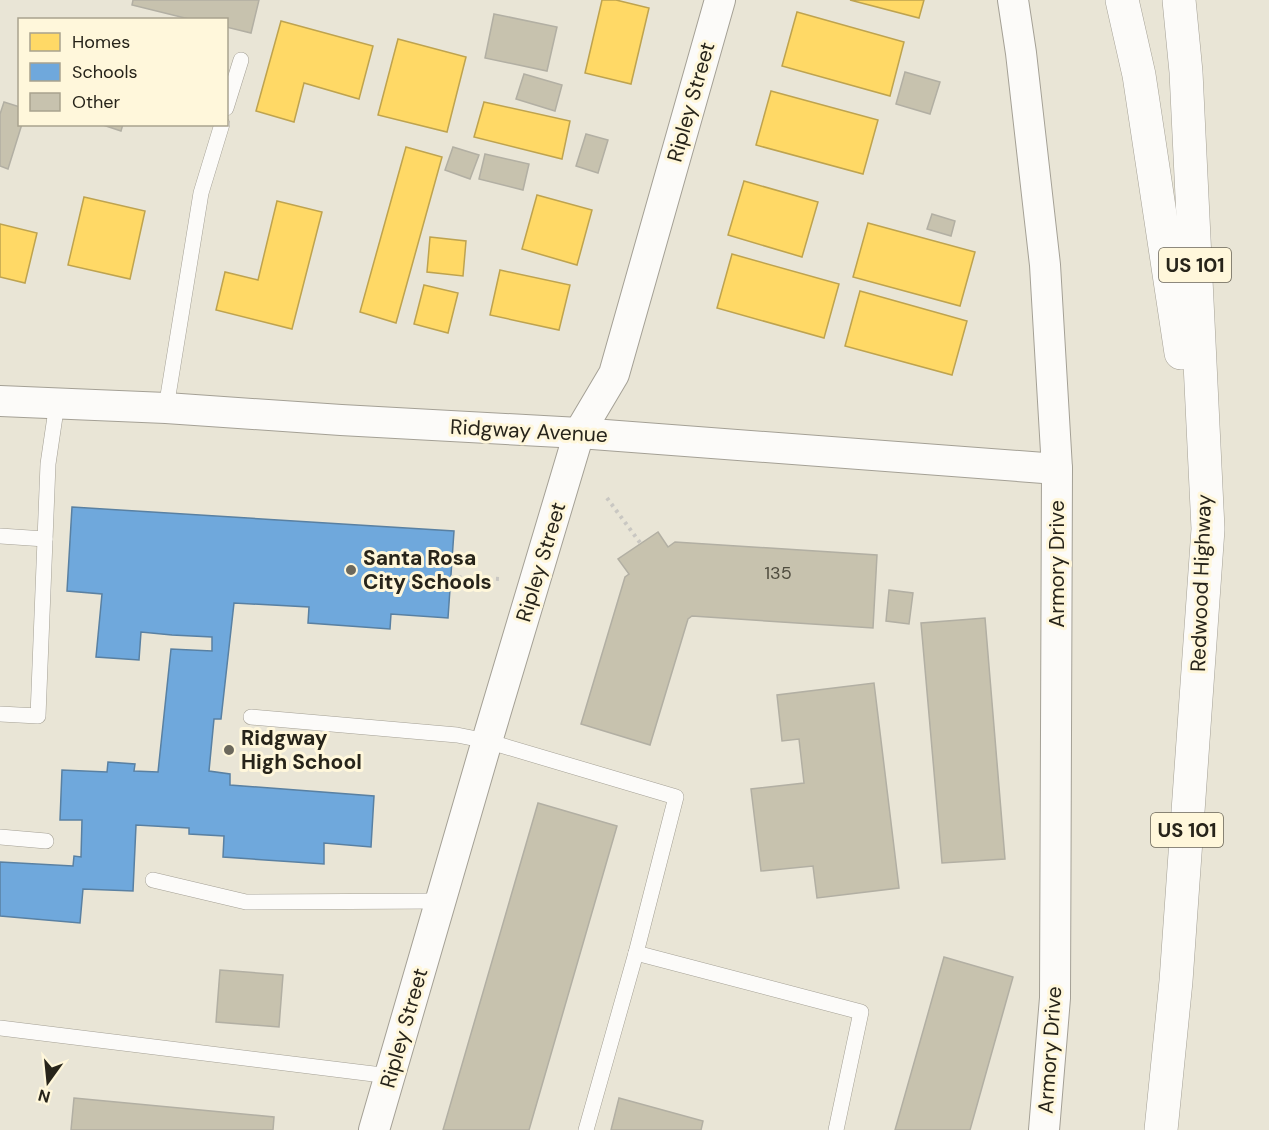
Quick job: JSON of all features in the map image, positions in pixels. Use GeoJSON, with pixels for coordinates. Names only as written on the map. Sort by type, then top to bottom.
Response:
{"type":"FeatureCollection","features":[{"type":"Feature","properties":{"kind":"highway"},"geometry":{"type":"LineString","coordinates":[[1122,0],[1139,75],[1208,529]]}},
{"type":"Feature","properties":{"kind":"highway","name":"Redwood Highway"},"geometry":{"type":"LineString","coordinates":[[1161,1130],[1176,981],[1208,529],[1186,72],[1179,0]]}},
{"type":"Feature","properties":{"kind":"street","name":"Ripley Street"},"geometry":{"type":"LineString","coordinates":[[374,1130],[579,434],[614,374],[720,0]]}},
{"type":"Feature","properties":{"kind":"street","name":"Armory Drive"},"geometry":{"type":"LineString","coordinates":[[1013,0],[1045,265],[1057,469],[1055,998],[1044,1130]]}},
{"type":"Feature","properties":{"kind":"street","name":"Ridgway Avenue"},"geometry":{"type":"LineString","coordinates":[[0,401],[166,408],[579,434],[1057,469]]}},
{"type":"Feature","properties":{"kind":"lane"},"geometry":{"type":"LineString","coordinates":[[228,102],[241,60]]}},
{"type":"Feature","properties":{"kind":"lane"},"geometry":{"type":"LineString","coordinates":[[166,408],[201,193],[221,126]]}},
{"type":"Feature","properties":{"kind":"lane"},"geometry":{"type":"LineString","coordinates":[[0,714],[38,716],[48,465],[57,403]]}},
{"type":"Feature","properties":{"kind":"lane"},"geometry":{"type":"LineString","coordinates":[[0,536],[45,539]]}},
{"type":"Feature","properties":{"kind":"lane"},"geometry":{"type":"LineString","coordinates":[[251,717],[457,735],[487,741],[676,797],[636,953],[586,1130]]}},
{"type":"Feature","properties":{"kind":"lane"},"geometry":{"type":"LineString","coordinates":[[0,837],[46,841]]}},
{"type":"Feature","properties":{"kind":"lane"},"geometry":{"type":"LineString","coordinates":[[153,880],[246,902],[440,901]]}},
{"type":"Feature","properties":{"kind":"lane"},"geometry":{"type":"LineString","coordinates":[[636,953],[861,1012],[836,1130]]}},
{"type":"Feature","properties":{"kind":"lane"},"geometry":{"type":"LineString","coordinates":[[0,1028],[390,1076]]}},
{"type":"Feature","properties":{"kind":"path"},"geometry":{"type":"LineString","coordinates":[[607,498],[641,544]]}},
{"type":"Feature","properties":{"kind":"path"},"geometry":{"type":"LineString","coordinates":[[452,577],[504,579]]}},
{"type":"Feature","properties":{"kind":"building: Homes"},"geometry":{"type":"Polygon","coordinates":[[[602,0],[616,0],[649,8],[631,84],[585,73],[602,0]]]}},
{"type":"Feature","properties":{"kind":"building: Homes"},"geometry":{"type":"Polygon","coordinates":[[[850,0],[924,0],[919,18],[850,0]]]}},
{"type":"Feature","properties":{"kind":"building: Homes"},"geometry":{"type":"Polygon","coordinates":[[[797,12],[904,42],[890,96],[782,66],[797,12]]]}},
{"type":"Feature","properties":{"kind":"building: Homes"},"geometry":{"type":"Polygon","coordinates":[[[281,21],[373,46],[359,99],[304,83],[294,122],[256,111],[281,21]]]}},
{"type":"Feature","properties":{"kind":"building: Homes"},"geometry":{"type":"Polygon","coordinates":[[[398,39],[466,57],[447,132],[378,115],[398,39]]]}},
{"type":"Feature","properties":{"kind":"building: Homes"},"geometry":{"type":"Polygon","coordinates":[[[771,91],[878,120],[863,174],[756,145],[771,91]]]}},
{"type":"Feature","properties":{"kind":"building: Homes"},"geometry":{"type":"Polygon","coordinates":[[[484,102],[570,121],[562,159],[474,137],[484,102]]]}},
{"type":"Feature","properties":{"kind":"building: Homes"},"geometry":{"type":"Polygon","coordinates":[[[406,147],[442,157],[396,323],[360,312],[406,147]]]}},
{"type":"Feature","properties":{"kind":"building: Homes"},"geometry":{"type":"Polygon","coordinates":[[[744,181],[818,202],[802,257],[728,235],[744,181]]]}},
{"type":"Feature","properties":{"kind":"building: Homes"},"geometry":{"type":"Polygon","coordinates":[[[537,195],[592,210],[577,265],[522,249],[537,195]]]}},
{"type":"Feature","properties":{"kind":"building: Homes"},"geometry":{"type":"Polygon","coordinates":[[[84,197],[145,211],[130,279],[68,265],[84,197]]]}},
{"type":"Feature","properties":{"kind":"building: Homes"},"geometry":{"type":"Polygon","coordinates":[[[277,201],[322,212],[292,329],[216,310],[225,272],[258,280],[277,201]]]}},
{"type":"Feature","properties":{"kind":"building: Homes"},"geometry":{"type":"Polygon","coordinates":[[[868,223],[975,252],[960,306],[853,277],[868,223]]]}},
{"type":"Feature","properties":{"kind":"building: Homes"},"geometry":{"type":"Polygon","coordinates":[[[0,224],[37,233],[25,283],[0,277],[0,224]]]}},
{"type":"Feature","properties":{"kind":"building: Homes"},"geometry":{"type":"Polygon","coordinates":[[[430,237],[466,241],[463,276],[427,272],[430,237]]]}},
{"type":"Feature","properties":{"kind":"building: Homes"},"geometry":{"type":"Polygon","coordinates":[[[732,254],[839,284],[824,338],[717,308],[732,254]]]}},
{"type":"Feature","properties":{"kind":"building: Homes"},"geometry":{"type":"Polygon","coordinates":[[[500,270],[570,285],[559,330],[490,315],[500,270]]]}},
{"type":"Feature","properties":{"kind":"building: Homes"},"geometry":{"type":"Polygon","coordinates":[[[424,285],[458,293],[448,333],[414,324],[424,285]]]}},
{"type":"Feature","properties":{"kind":"building: Homes"},"geometry":{"type":"Polygon","coordinates":[[[860,291],[967,321],[952,375],[845,346],[860,291]]]}},
{"type":"Feature","properties":{"kind":"building: Schools"},"geometry":{"type":"Polygon","coordinates":[[[72,507],[454,531],[448,618],[391,614],[390,629],[308,623],[309,607],[234,603],[221,719],[214,719],[209,771],[230,774],[230,785],[374,796],[371,847],[324,843],[324,864],[223,857],[224,836],[189,834],[189,828],[136,825],[133,891],[83,889],[80,923],[0,916],[0,862],[73,866],[74,856],[81,857],[82,820],[60,820],[62,770],[107,772],[108,762],[135,764],[134,771],[158,772],[171,649],[212,651],[212,637],[141,632],[139,660],[96,657],[102,594],[67,591],[72,507]]]}},
{"type":"Feature","properties":{"kind":"building: Other"},"geometry":{"type":"Polygon","coordinates":[[[133,0],[259,0],[251,33],[228,27],[228,18],[185,18],[132,5],[133,0]]]}},
{"type":"Feature","properties":{"kind":"building: Other"},"geometry":{"type":"Polygon","coordinates":[[[494,14],[557,27],[547,71],[485,58],[494,14]]]}},
{"type":"Feature","properties":{"kind":"building: Other"},"geometry":{"type":"Polygon","coordinates":[[[905,72],[940,82],[930,114],[896,104],[905,72]]]}},
{"type":"Feature","properties":{"kind":"building: Other"},"geometry":{"type":"Polygon","coordinates":[[[524,74],[562,85],[555,111],[516,99],[524,74]]]}},
{"type":"Feature","properties":{"kind":"building: Other"},"geometry":{"type":"Polygon","coordinates":[[[4,102],[18,106],[18,126],[21,126],[8,169],[0,166],[0,114],[4,102]]]}},
{"type":"Feature","properties":{"kind":"building: Other"},"geometry":{"type":"Polygon","coordinates":[[[106,126],[122,126],[121,131],[106,126]]]}},
{"type":"Feature","properties":{"kind":"building: Other"},"geometry":{"type":"Polygon","coordinates":[[[586,134],[608,140],[598,173],[576,166],[586,134]]]}},
{"type":"Feature","properties":{"kind":"building: Other"},"geometry":{"type":"Polygon","coordinates":[[[453,147],[479,155],[470,179],[445,170],[453,147]]]}},
{"type":"Feature","properties":{"kind":"building: Other"},"geometry":{"type":"Polygon","coordinates":[[[485,154],[529,164],[523,190],[479,179],[485,154]]]}},
{"type":"Feature","properties":{"kind":"building: Other"},"geometry":{"type":"Polygon","coordinates":[[[932,214],[955,221],[951,236],[927,229],[932,214]]]}},
{"type":"Feature","properties":{"kind":"building: Other"},"geometry":{"type":"Polygon","coordinates":[[[658,532],[668,547],[675,542],[877,555],[873,628],[692,616],[688,619],[650,745],[581,724],[625,577],[629,574],[618,559],[658,532]]]}},
{"type":"Feature","properties":{"kind":"building: Other"},"geometry":{"type":"Polygon","coordinates":[[[889,590],[913,593],[909,624],[886,621],[889,590]]]}},
{"type":"Feature","properties":{"kind":"building: Other"},"geometry":{"type":"Polygon","coordinates":[[[985,618],[1005,859],[942,863],[921,623],[985,618]]]}},
{"type":"Feature","properties":{"kind":"building: Other"},"geometry":{"type":"Polygon","coordinates":[[[874,683],[899,888],[817,898],[813,866],[761,871],[751,789],[804,783],[799,739],[782,741],[777,695],[874,683]]]}},
{"type":"Feature","properties":{"kind":"building: Other"},"geometry":{"type":"Polygon","coordinates":[[[538,803],[617,826],[529,1130],[443,1130],[538,803]]]}},
{"type":"Feature","properties":{"kind":"building: Other"},"geometry":{"type":"Polygon","coordinates":[[[944,957],[1013,977],[970,1130],[895,1130],[944,957]]]}},
{"type":"Feature","properties":{"kind":"building: Other"},"geometry":{"type":"Polygon","coordinates":[[[220,970],[283,975],[279,1027],[216,1022],[220,970]]]}},
{"type":"Feature","properties":{"kind":"building: Other"},"geometry":{"type":"Polygon","coordinates":[[[74,1098],[274,1117],[273,1130],[71,1130],[74,1098]]]}},
{"type":"Feature","properties":{"kind":"building: Other"},"geometry":{"type":"Polygon","coordinates":[[[619,1098],[703,1121],[701,1130],[611,1130],[619,1098]]]}},
{"type":"Feature","properties":{"kind":"place","name":"Santa Rosa City Schools"},"geometry":{"type":"Point","coordinates":[351,570]}},
{"type":"Feature","properties":{"kind":"place","name":"Ridgway High School"},"geometry":{"type":"Point","coordinates":[229,750]}}]}
